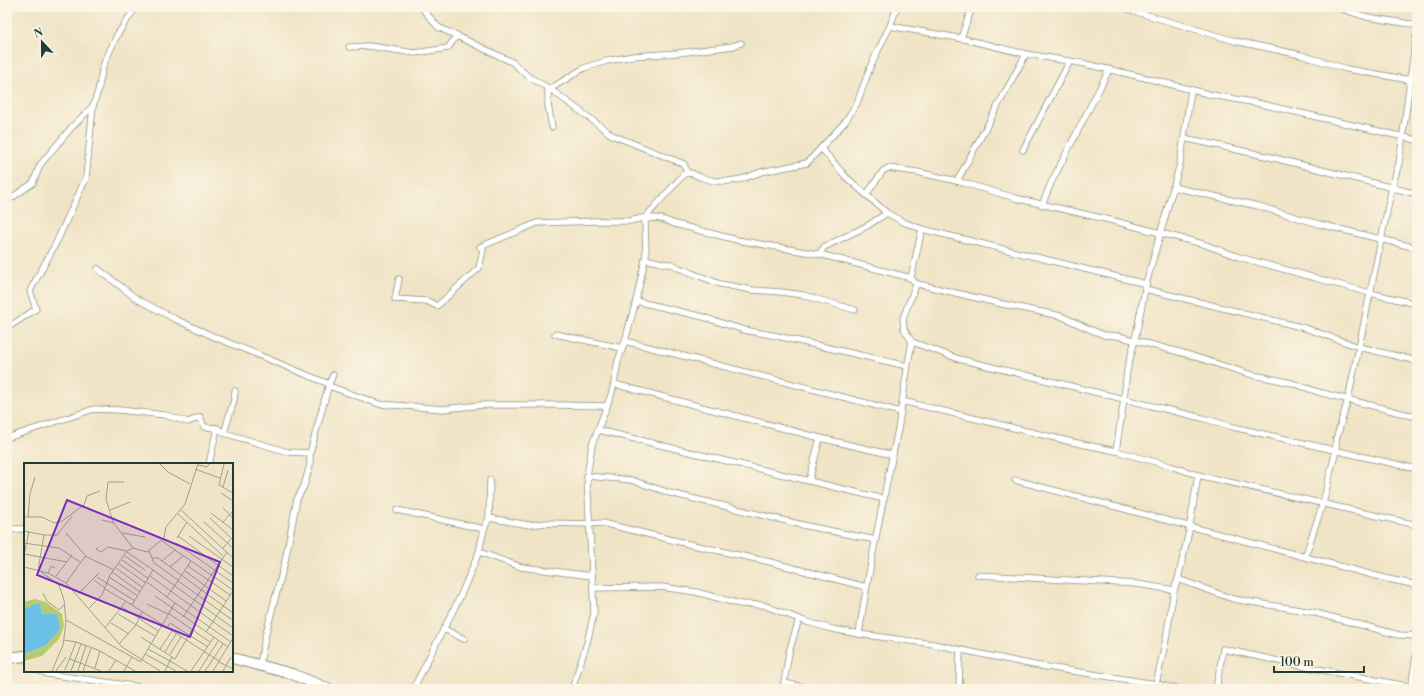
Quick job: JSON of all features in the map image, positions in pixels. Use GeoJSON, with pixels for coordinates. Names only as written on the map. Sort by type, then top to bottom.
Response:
{"type":"FeatureCollection","features":[{"type":"Feature","properties":{"kind":"highway"},"geometry":{"type":"LineString","coordinates":[[7,658],[24,656]]}},
{"type":"Feature","properties":{"kind":"highway"},"geometry":{"type":"LineString","coordinates":[[233,658],[260,664],[329,689]]}},
{"type":"Feature","properties":{"kind":"street"},"geometry":{"type":"LineString","coordinates":[[7,328],[36,309],[30,291],[56,243],[86,178],[93,106],[103,66],[117,35],[136,7]]}},
{"type":"Feature","properties":{"kind":"street"},"geometry":{"type":"LineString","coordinates":[[421,7],[438,27],[512,62],[529,77],[591,118],[612,135],[684,164],[687,173]]}},
{"type":"Feature","properties":{"kind":"street"},"geometry":{"type":"LineString","coordinates":[[572,689],[587,643],[594,612],[587,476],[589,459],[614,384],[618,361],[636,301],[645,258],[647,218],[650,212],[684,174],[691,173],[700,178],[714,181],[742,179],[761,172],[807,163],[845,122],[858,104],[871,65],[890,26],[897,7]]}},
{"type":"Feature","properties":{"kind":"street"},"geometry":{"type":"LineString","coordinates":[[961,38],[972,7]]}},
{"type":"Feature","properties":{"kind":"street"},"geometry":{"type":"LineString","coordinates":[[1120,7],[1235,41],[1301,55],[1347,69],[1417,82]]}},
{"type":"Feature","properties":{"kind":"street"},"geometry":{"type":"LineString","coordinates":[[1335,7],[1368,17],[1417,25]]}},
{"type":"Feature","properties":{"kind":"street"},"geometry":{"type":"LineString","coordinates":[[890,26],[961,38],[1026,54],[1070,61],[1212,95],[1257,102],[1417,140]]}},
{"type":"Feature","properties":{"kind":"street"},"geometry":{"type":"LineString","coordinates":[[1305,557],[1323,503],[1336,450],[1336,440],[1348,399],[1392,187],[1399,163],[1417,28]]}},
{"type":"Feature","properties":{"kind":"street"},"geometry":{"type":"LineString","coordinates":[[349,47],[369,46],[415,53],[448,48],[457,35]]}},
{"type":"Feature","properties":{"kind":"street"},"geometry":{"type":"LineString","coordinates":[[549,89],[584,68],[607,61],[633,56],[678,53],[733,46],[741,43]]}},
{"type":"Feature","properties":{"kind":"street"},"geometry":{"type":"LineString","coordinates":[[957,181],[1026,54]]}},
{"type":"Feature","properties":{"kind":"street"},"geometry":{"type":"LineString","coordinates":[[1023,150],[1070,61]]}},
{"type":"Feature","properties":{"kind":"street"},"geometry":{"type":"LineString","coordinates":[[1042,205],[1050,183],[1109,70]]}},
{"type":"Feature","properties":{"kind":"street"},"geometry":{"type":"LineString","coordinates":[[549,89],[548,105],[552,127]]}},
{"type":"Feature","properties":{"kind":"street"},"geometry":{"type":"LineString","coordinates":[[1116,451],[1127,370],[1146,287],[1180,164],[1192,90]]}},
{"type":"Feature","properties":{"kind":"street"},"geometry":{"type":"LineString","coordinates":[[7,201],[33,183],[40,165],[71,128],[93,106]]}},
{"type":"Feature","properties":{"kind":"street"},"geometry":{"type":"LineString","coordinates":[[1184,138],[1270,157],[1417,194]]}},
{"type":"Feature","properties":{"kind":"street"},"geometry":{"type":"LineString","coordinates":[[821,148],[846,177],[887,213],[903,222],[922,229],[1305,328],[1359,347],[1417,361]]}},
{"type":"Feature","properties":{"kind":"street"},"geometry":{"type":"LineString","coordinates":[[866,195],[883,171],[888,168],[917,172],[957,181],[1042,205],[1110,220],[1203,244],[1239,257],[1370,294],[1417,304]]}},
{"type":"Feature","properties":{"kind":"street"},"geometry":{"type":"LineString","coordinates":[[1173,187],[1258,206],[1382,240],[1417,248]]}},
{"type":"Feature","properties":{"kind":"street"},"geometry":{"type":"LineString","coordinates":[[819,254],[824,247],[867,226],[887,213]]}},
{"type":"Feature","properties":{"kind":"street"},"geometry":{"type":"LineString","coordinates":[[399,279],[395,299],[427,301],[437,306],[479,268],[483,250],[480,247],[528,226],[537,223],[630,221],[647,218],[662,219],[675,224],[737,240],[819,254],[911,278],[917,285],[925,285],[1002,304],[1061,316],[1104,335],[1118,336],[1135,340],[1183,353],[1249,374],[1292,383],[1318,392],[1417,417]]}},
{"type":"Feature","properties":{"kind":"street"},"geometry":{"type":"LineString","coordinates":[[911,278],[922,229]]}},
{"type":"Feature","properties":{"kind":"street"},"geometry":{"type":"LineString","coordinates":[[645,258],[672,264],[720,284],[752,290],[803,295],[855,310]]}},
{"type":"Feature","properties":{"kind":"street"},"geometry":{"type":"LineString","coordinates":[[98,269],[137,299],[180,322],[329,385],[379,404],[444,409],[482,405],[607,406]]}},
{"type":"Feature","properties":{"kind":"street"},"geometry":{"type":"LineString","coordinates":[[917,285],[903,318],[904,329],[912,342],[959,359],[1016,371],[1233,427],[1417,469]]}},
{"type":"Feature","properties":{"kind":"street"},"geometry":{"type":"LineString","coordinates":[[636,301],[703,317],[744,330],[777,336],[907,366]]}},
{"type":"Feature","properties":{"kind":"street"},"geometry":{"type":"LineString","coordinates":[[555,334],[622,348]]}},
{"type":"Feature","properties":{"kind":"street"},"geometry":{"type":"LineString","coordinates":[[625,341],[901,412]]}},
{"type":"Feature","properties":{"kind":"street"},"geometry":{"type":"LineString","coordinates":[[859,634],[866,588],[901,412],[907,366],[912,342]]}},
{"type":"Feature","properties":{"kind":"street"},"geometry":{"type":"LineString","coordinates":[[260,664],[285,561],[297,499],[304,486],[310,465],[310,453],[333,375]]}},
{"type":"Feature","properties":{"kind":"street"},"geometry":{"type":"LineString","coordinates":[[614,384],[820,438],[893,455]]}},
{"type":"Feature","properties":{"kind":"street"},"geometry":{"type":"LineString","coordinates":[[224,433],[234,400],[235,391]]}},
{"type":"Feature","properties":{"kind":"street"},"geometry":{"type":"LineString","coordinates":[[902,401],[1072,442],[1116,451],[1198,475],[1417,525]]}},
{"type":"Feature","properties":{"kind":"street"},"geometry":{"type":"LineString","coordinates":[[7,438],[94,409],[119,410],[165,415],[188,422],[200,418],[204,427],[217,428],[224,433],[288,452],[310,453]]}},
{"type":"Feature","properties":{"kind":"street"},"geometry":{"type":"LineString","coordinates":[[209,463],[217,428]]}},
{"type":"Feature","properties":{"kind":"street"},"geometry":{"type":"LineString","coordinates":[[598,430],[884,499]]}},
{"type":"Feature","properties":{"kind":"street"},"geometry":{"type":"LineString","coordinates":[[809,481],[820,438]]}},
{"type":"Feature","properties":{"kind":"street"},"geometry":{"type":"LineString","coordinates":[[1156,686],[1174,590],[1178,579],[1190,526],[1198,475]]}},
{"type":"Feature","properties":{"kind":"street"},"geometry":{"type":"LineString","coordinates":[[587,476],[631,480],[678,495],[807,526],[876,540]]}},
{"type":"Feature","properties":{"kind":"street"},"geometry":{"type":"LineString","coordinates":[[413,689],[460,597],[479,552],[484,529],[490,518],[490,480]]}},
{"type":"Feature","properties":{"kind":"street"},"geometry":{"type":"LineString","coordinates":[[1015,480],[1388,579],[1417,585]]}},
{"type":"Feature","properties":{"kind":"street"},"geometry":{"type":"LineString","coordinates":[[397,510],[484,529]]}},
{"type":"Feature","properties":{"kind":"street"},"geometry":{"type":"LineString","coordinates":[[490,518],[529,525],[547,523],[590,524],[602,522],[692,545],[770,562],[866,588]]}},
{"type":"Feature","properties":{"kind":"street"},"geometry":{"type":"LineString","coordinates":[[7,529],[24,529]]}},
{"type":"Feature","properties":{"kind":"street"},"geometry":{"type":"LineString","coordinates":[[479,552],[521,567],[592,576]]}},
{"type":"Feature","properties":{"kind":"street"},"geometry":{"type":"LineString","coordinates":[[978,575],[1137,584],[1174,590]]}},
{"type":"Feature","properties":{"kind":"street"},"geometry":{"type":"LineString","coordinates":[[1178,579],[1233,599],[1312,612],[1399,634],[1417,636]]}},
{"type":"Feature","properties":{"kind":"street"},"geometry":{"type":"LineString","coordinates":[[593,588],[661,587],[696,592],[740,604],[763,605],[799,619],[832,629],[933,644],[1055,669],[1177,689]]}},
{"type":"Feature","properties":{"kind":"street"},"geometry":{"type":"LineString","coordinates":[[799,619],[789,652],[783,686],[813,689]]}},
{"type":"Feature","properties":{"kind":"street"},"geometry":{"type":"LineString","coordinates":[[444,629],[464,639]]}},
{"type":"Feature","properties":{"kind":"street"},"geometry":{"type":"LineString","coordinates":[[1216,689],[1223,649],[1413,688],[1417,649]]}},
{"type":"Feature","properties":{"kind":"street"},"geometry":{"type":"LineString","coordinates":[[959,689],[960,650]]}},
{"type":"Feature","properties":{"kind":"street"},"geometry":{"type":"LineString","coordinates":[[42,672],[47,674],[154,689]]}}]}
